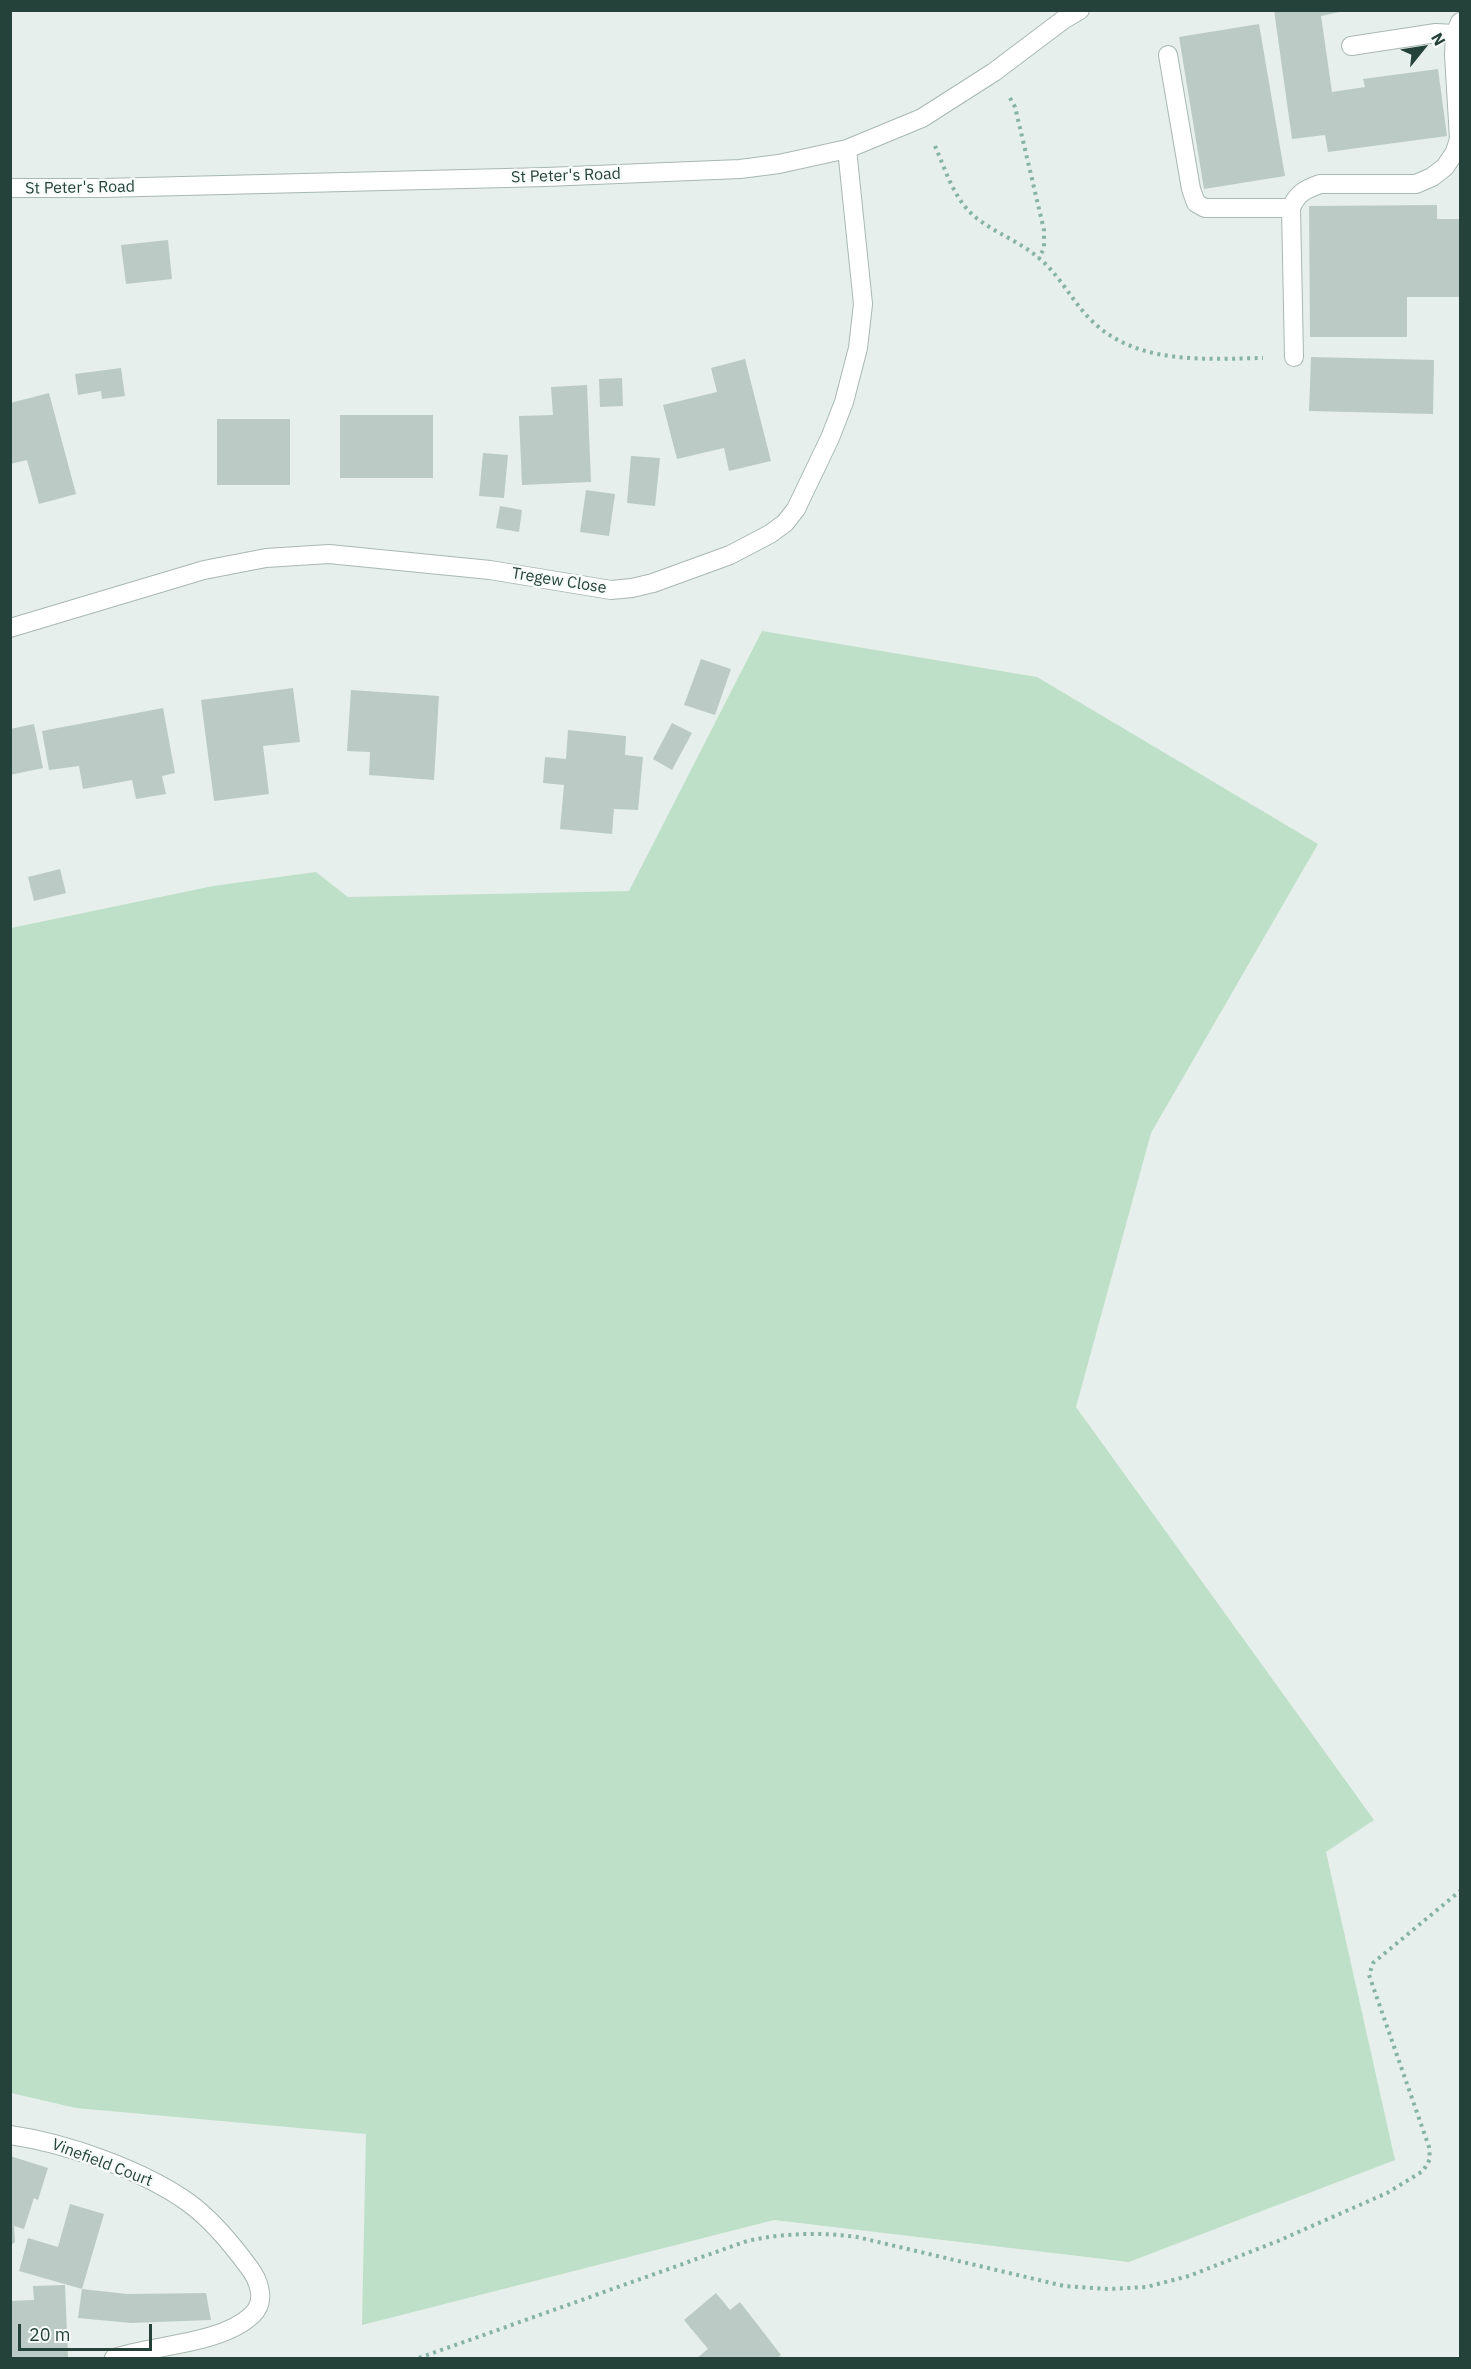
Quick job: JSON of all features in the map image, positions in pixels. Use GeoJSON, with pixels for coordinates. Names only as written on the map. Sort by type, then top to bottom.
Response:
{"type":"FeatureCollection","features":[{"type":"Feature","properties":{"kind":"street","name":"St Peter's Road"},"geometry":{"type":"LineString","coordinates":[[10,188],[102,188],[546,177],[729,169],[779,164],[847,149],[922,118],[994,72],[1063,20],[1080,10]]}},
{"type":"Feature","properties":{"kind":"street"},"geometry":{"type":"LineString","coordinates":[[1294,357],[1291,208],[1295,198],[1306,189],[1320,184],[1416,184],[1432,177],[1445,167],[1455,152],[1459,138],[1454,55],[1458,28],[1351,46]]}},
{"type":"Feature","properties":{"kind":"street"},"geometry":{"type":"LineString","coordinates":[[1168,55],[1191,189],[1196,203],[1205,208],[1291,208]]}},
{"type":"Feature","properties":{"kind":"street","name":"Tregew Close"},"geometry":{"type":"LineString","coordinates":[[10,628],[195,573],[266,558],[329,554],[490,570],[611,590],[653,583],[730,555],[770,534],[785,523],[796,509],[830,438],[844,402],[858,348],[863,304],[847,149]]}},
{"type":"Feature","properties":{"kind":"street","name":"Vinefield Court"},"geometry":{"type":"LineString","coordinates":[[10,2135],[52,2143],[147,2178],[169,2190],[190,2204],[215,2227],[254,2274],[260,2291],[260,2304],[254,2314],[238,2325],[214,2335],[114,2358]]}},
{"type":"Feature","properties":{"kind":"path"},"geometry":{"type":"LineString","coordinates":[[994,72],[1015,107],[1044,230],[1044,248],[1039,258]]}},
{"type":"Feature","properties":{"kind":"path"},"geometry":{"type":"LineString","coordinates":[[922,118],[952,186],[976,219],[1039,258],[1060,279],[1094,323],[1112,336],[1137,350],[1165,355],[1223,358],[1294,357]]}},
{"type":"Feature","properties":{"kind":"path"},"geometry":{"type":"LineString","coordinates":[[419,2358],[747,2241],[775,2235],[835,2234],[857,2237],[1064,2286],[1109,2289],[1146,2287],[1190,2276],[1376,2198],[1423,2171],[1430,2159],[1429,2147],[1370,1976],[1373,1963],[1461,1891]]}},
{"type":"Feature","properties":{"kind":"green space"},"geometry":{"type":"Polygon","coordinates":[[[762,631],[1037,677],[1318,844],[1151,1133],[1076,1407],[1374,1820],[1326,1852],[1395,2160],[1129,2262],[774,2220],[362,2325],[366,2134],[76,2108],[11,2093],[11,928],[213,886],[316,872],[348,897],[629,891],[762,631]]]}},
{"type":"Feature","properties":{"kind":"building"},"geometry":{"type":"Polygon","coordinates":[[[1274,10],[1349,10],[1321,16],[1332,92],[1365,87],[1363,79],[1438,69],[1447,136],[1328,152],[1325,135],[1292,139],[1274,10]]]}},
{"type":"Feature","properties":{"kind":"building"},"geometry":{"type":"Polygon","coordinates":[[[1259,24],[1285,176],[1204,189],[1179,37],[1259,24]]]}},
{"type":"Feature","properties":{"kind":"building"},"geometry":{"type":"Polygon","coordinates":[[[1437,205],[1437,219],[1460,219],[1460,297],[1407,297],[1407,337],[1310,337],[1309,206],[1437,205]]]}},
{"type":"Feature","properties":{"kind":"building"},"geometry":{"type":"Polygon","coordinates":[[[168,240],[172,279],[126,284],[121,245],[168,240]]]}},
{"type":"Feature","properties":{"kind":"building"},"geometry":{"type":"Polygon","coordinates":[[[1311,357],[1434,360],[1433,414],[1309,411],[1311,357]]]}},
{"type":"Feature","properties":{"kind":"building"},"geometry":{"type":"Polygon","coordinates":[[[745,359],[771,461],[729,471],[724,448],[677,459],[663,405],[717,392],[711,368],[745,359]]]}},
{"type":"Feature","properties":{"kind":"building"},"geometry":{"type":"Polygon","coordinates":[[[121,368],[125,396],[102,399],[101,391],[78,395],[75,374],[121,368]]]}},
{"type":"Feature","properties":{"kind":"building"},"geometry":{"type":"Polygon","coordinates":[[[622,378],[623,406],[600,407],[599,379],[622,378]]]}},
{"type":"Feature","properties":{"kind":"building"},"geometry":{"type":"Polygon","coordinates":[[[587,385],[591,482],[522,485],[519,416],[553,415],[551,387],[587,385]]]}},
{"type":"Feature","properties":{"kind":"building"},"geometry":{"type":"Polygon","coordinates":[[[49,393],[76,494],[39,504],[27,460],[10,464],[10,403],[49,393]]]}},
{"type":"Feature","properties":{"kind":"building"},"geometry":{"type":"Polygon","coordinates":[[[340,415],[433,415],[433,478],[340,478],[340,415]]]}},
{"type":"Feature","properties":{"kind":"building"},"geometry":{"type":"Polygon","coordinates":[[[217,419],[290,419],[290,485],[217,485],[217,419]]]}},
{"type":"Feature","properties":{"kind":"building"},"geometry":{"type":"Polygon","coordinates":[[[483,453],[508,455],[504,498],[479,496],[483,453]]]}},
{"type":"Feature","properties":{"kind":"building"},"geometry":{"type":"Polygon","coordinates":[[[631,456],[660,458],[655,506],[627,503],[631,456]]]}},
{"type":"Feature","properties":{"kind":"building"},"geometry":{"type":"Polygon","coordinates":[[[586,490],[615,494],[609,536],[580,532],[586,490]]]}},
{"type":"Feature","properties":{"kind":"building"},"geometry":{"type":"Polygon","coordinates":[[[500,506],[522,510],[519,532],[496,528],[500,506]]]}},
{"type":"Feature","properties":{"kind":"building"},"geometry":{"type":"Polygon","coordinates":[[[701,659],[731,669],[715,715],[684,705],[701,659]]]}},
{"type":"Feature","properties":{"kind":"building"},"geometry":{"type":"Polygon","coordinates":[[[293,688],[300,742],[263,746],[269,794],[214,801],[201,700],[293,688]]]}},
{"type":"Feature","properties":{"kind":"building"},"geometry":{"type":"Polygon","coordinates":[[[351,690],[439,696],[434,780],[369,775],[370,752],[347,751],[351,690]]]}},
{"type":"Feature","properties":{"kind":"building"},"geometry":{"type":"Polygon","coordinates":[[[163,708],[175,773],[162,776],[166,794],[136,799],[132,780],[83,789],[79,766],[49,770],[42,731],[163,708]]]}},
{"type":"Feature","properties":{"kind":"building"},"geometry":{"type":"Polygon","coordinates":[[[672,723],[692,733],[672,770],[653,759],[672,723]]]}},
{"type":"Feature","properties":{"kind":"building"},"geometry":{"type":"Polygon","coordinates":[[[34,724],[43,768],[10,775],[10,729],[34,724]]]}},
{"type":"Feature","properties":{"kind":"building"},"geometry":{"type":"Polygon","coordinates":[[[568,730],[626,736],[625,755],[643,757],[638,810],[614,809],[612,834],[560,829],[564,785],[543,783],[545,757],[566,759],[568,730]]]}},
{"type":"Feature","properties":{"kind":"building"},"geometry":{"type":"Polygon","coordinates":[[[60,869],[66,893],[34,901],[28,877],[60,869]]]}},
{"type":"Feature","properties":{"kind":"building"},"geometry":{"type":"Polygon","coordinates":[[[10,2156],[48,2168],[38,2200],[34,2198],[24,2229],[14,2226],[15,2242],[10,2246],[10,2156]]]}},
{"type":"Feature","properties":{"kind":"building"},"geometry":{"type":"Polygon","coordinates":[[[70,2204],[104,2214],[82,2289],[19,2271],[28,2238],[58,2247],[70,2204]]]}},
{"type":"Feature","properties":{"kind":"building"},"geometry":{"type":"Polygon","coordinates":[[[65,2285],[68,2358],[10,2358],[10,2301],[34,2300],[33,2286],[65,2285]]]}},
{"type":"Feature","properties":{"kind":"building"},"geometry":{"type":"Polygon","coordinates":[[[82,2289],[127,2294],[206,2293],[211,2320],[131,2323],[78,2318],[82,2289]]]}},
{"type":"Feature","properties":{"kind":"building"},"geometry":{"type":"Polygon","coordinates":[[[716,2293],[730,2310],[740,2302],[781,2355],[777,2358],[697,2358],[708,2349],[684,2320],[716,2293]]]}}]}
